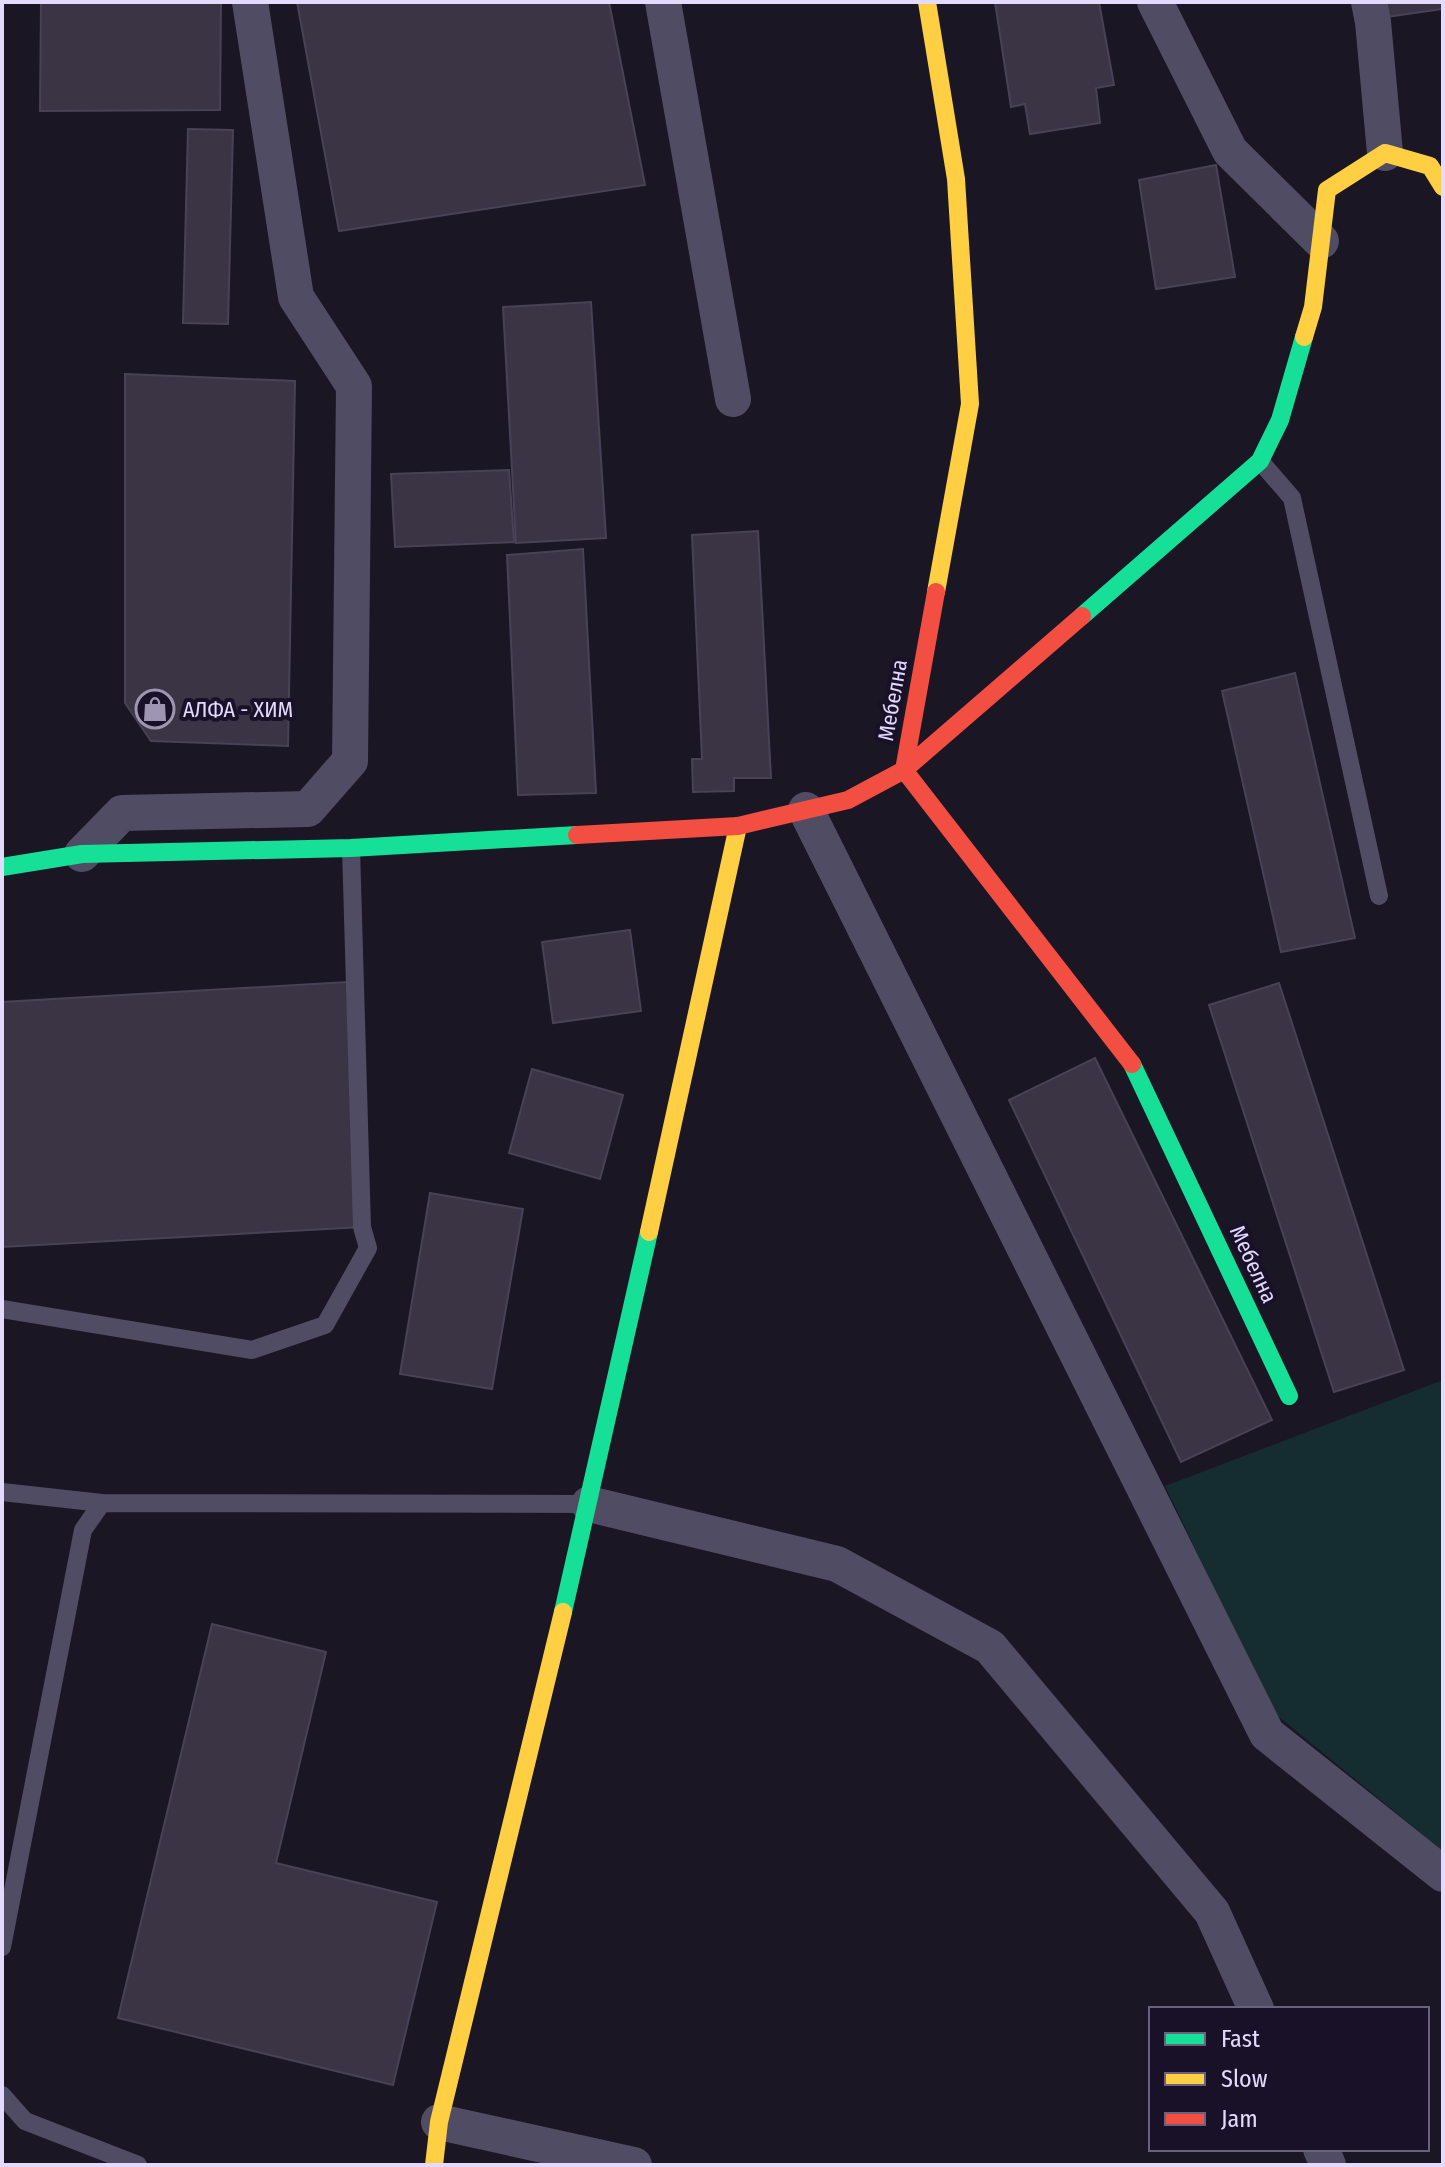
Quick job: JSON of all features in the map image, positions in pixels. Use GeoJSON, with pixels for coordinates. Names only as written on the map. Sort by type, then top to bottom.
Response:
{"type":"FeatureCollection","features":[{"type":"Feature","properties":{"kind":"street"},"geometry":{"type":"LineString","coordinates":[[82,854],[122,813],[308,809],[350,761],[354,386],[296,297],[250,2]]}},
{"type":"Feature","properties":{"kind":"street"},"geometry":{"type":"LineString","coordinates":[[663,2],[733,399]]}},
{"type":"Feature","properties":{"kind":"street","name":"Мебелна"},"geometry":{"type":"LineString","coordinates":[[927,2],[956,179],[970,404],[904,770],[1135,1068],[1289,1396]]}},
{"type":"Feature","properties":{"kind":"street"},"geometry":{"type":"LineString","coordinates":[[1155,2],[1230,151],[1321,241]]}},
{"type":"Feature","properties":{"kind":"street"},"geometry":{"type":"LineString","coordinates":[[1369,2],[1385,153]]}},
{"type":"Feature","properties":{"kind":"street"},"geometry":{"type":"LineString","coordinates":[[2,867],[82,854],[351,848],[738,826],[848,800],[904,770],[1260,461],[1280,420],[1313,307],[1327,190],[1385,153],[1430,166],[1443,187]]}},
{"type":"Feature","properties":{"kind":"street"},"geometry":{"type":"LineString","coordinates":[[806,810],[1267,1734],[1443,1874]]}},
{"type":"Feature","properties":{"kind":"street"},"geometry":{"type":"LineString","coordinates":[[434,2165],[439,2122],[589,1504],[738,826]]}},
{"type":"Feature","properties":{"kind":"street"},"geometry":{"type":"LineString","coordinates":[[589,1504],[837,1564],[990,1647],[1212,1912],[1255,2007]]}},
{"type":"Feature","properties":{"kind":"street"},"geometry":{"type":"LineString","coordinates":[[439,2122],[634,2165]]}},
{"type":"Feature","properties":{"kind":"lane"},"geometry":{"type":"LineString","coordinates":[[1260,461],[1292,498],[1379,896]]}},
{"type":"Feature","properties":{"kind":"lane"},"geometry":{"type":"LineString","coordinates":[[2,1309],[252,1350],[325,1325],[368,1248],[362,1227],[351,848]]}},
{"type":"Feature","properties":{"kind":"lane"},"geometry":{"type":"LineString","coordinates":[[2,1492],[102,1503],[589,1504]]}},
{"type":"Feature","properties":{"kind":"lane"},"geometry":{"type":"LineString","coordinates":[[2,1947],[83,1530],[102,1503]]}},
{"type":"Feature","properties":{"kind":"lane"},"geometry":{"type":"LineString","coordinates":[[2,2095],[25,2121],[138,2165]]}},
{"type":"Feature","properties":{"kind":"green space"},"geometry":{"type":"Polygon","coordinates":[[[1443,1380],[1443,1851],[1274,1713],[1165,1486],[1443,1380]]]}},
{"type":"Feature","properties":{"kind":"building"},"geometry":{"type":"Polygon","coordinates":[[[41,2],[221,2],[220,110],[40,111],[41,2]]]}},
{"type":"Feature","properties":{"kind":"building"},"geometry":{"type":"Polygon","coordinates":[[[297,2],[609,2],[645,185],[339,231],[297,2]]]}},
{"type":"Feature","properties":{"kind":"building"},"geometry":{"type":"Polygon","coordinates":[[[995,2],[1099,2],[1114,85],[1096,88],[1100,123],[1030,134],[1025,104],[1011,107],[995,2]]]}},
{"type":"Feature","properties":{"kind":"building"},"geometry":{"type":"Polygon","coordinates":[[[1377,2],[1443,2],[1443,9],[1379,18],[1377,2]]]}},
{"type":"Feature","properties":{"kind":"building"},"geometry":{"type":"Polygon","coordinates":[[[188,129],[233,130],[228,324],[183,323],[188,129]]]}},
{"type":"Feature","properties":{"kind":"building"},"geometry":{"type":"Polygon","coordinates":[[[1216,165],[1235,277],[1156,289],[1139,180],[1216,165]]]}},
{"type":"Feature","properties":{"kind":"building"},"geometry":{"type":"Polygon","coordinates":[[[591,302],[606,538],[516,543],[503,307],[591,302]]]}},
{"type":"Feature","properties":{"kind":"building"},"geometry":{"type":"Polygon","coordinates":[[[125,374],[295,381],[288,746],[151,741],[125,703],[125,374]]]}},
{"type":"Feature","properties":{"kind":"building"},"geometry":{"type":"Polygon","coordinates":[[[509,470],[514,542],[395,547],[391,474],[509,470]]]}},
{"type":"Feature","properties":{"kind":"building"},"geometry":{"type":"Polygon","coordinates":[[[758,531],[771,778],[734,778],[734,791],[693,792],[692,759],[702,759],[692,535],[758,531]]]}},
{"type":"Feature","properties":{"kind":"building"},"geometry":{"type":"Polygon","coordinates":[[[583,549],[596,793],[518,795],[507,555],[583,549]]]}},
{"type":"Feature","properties":{"kind":"building"},"geometry":{"type":"Polygon","coordinates":[[[1295,673],[1355,938],[1281,952],[1222,691],[1295,673]]]}},
{"type":"Feature","properties":{"kind":"building"},"geometry":{"type":"Polygon","coordinates":[[[630,930],[641,1011],[553,1023],[542,942],[630,930]]]}},
{"type":"Feature","properties":{"kind":"building"},"geometry":{"type":"Polygon","coordinates":[[[347,982],[362,1227],[2,1247],[2,1002],[347,982]]]}},
{"type":"Feature","properties":{"kind":"building"},"geometry":{"type":"Polygon","coordinates":[[[1279,983],[1404,1370],[1334,1392],[1209,1005],[1279,983]]]}},
{"type":"Feature","properties":{"kind":"building"},"geometry":{"type":"Polygon","coordinates":[[[1095,1058],[1272,1420],[1181,1462],[1009,1100],[1095,1058]]]}},
{"type":"Feature","properties":{"kind":"building"},"geometry":{"type":"Polygon","coordinates":[[[532,1069],[623,1095],[600,1179],[509,1153],[532,1069]]]}},
{"type":"Feature","properties":{"kind":"building"},"geometry":{"type":"Polygon","coordinates":[[[430,1193],[523,1209],[492,1389],[400,1374],[430,1193]]]}},
{"type":"Feature","properties":{"kind":"building"},"geometry":{"type":"Polygon","coordinates":[[[212,1624],[326,1652],[276,1863],[437,1902],[393,2085],[118,2018],[212,1624]]]}},
{"type":"Feature","properties":{"kind":"traffic: fast"},"geometry":{"type":"LineString","coordinates":[[1082,616],[1260,461],[1280,420],[1304,337]]}},
{"type":"Feature","properties":{"kind":"traffic: fast"},"geometry":{"type":"LineString","coordinates":[[2,867],[82,854],[351,848],[577,835]]}},
{"type":"Feature","properties":{"kind":"traffic: fast"},"geometry":{"type":"LineString","coordinates":[[1132,1064],[1289,1396]]}},
{"type":"Feature","properties":{"kind":"traffic: fast"},"geometry":{"type":"LineString","coordinates":[[563,1612],[649,1232]]}},
{"type":"Feature","properties":{"kind":"traffic: slow"},"geometry":{"type":"LineString","coordinates":[[927,2],[956,179],[970,404],[936,592]]}},
{"type":"Feature","properties":{"kind":"traffic: slow"},"geometry":{"type":"LineString","coordinates":[[1304,337],[1313,307],[1327,190],[1385,153],[1430,166],[1443,187]]}},
{"type":"Feature","properties":{"kind":"traffic: slow"},"geometry":{"type":"LineString","coordinates":[[649,1232],[738,826]]}},
{"type":"Feature","properties":{"kind":"traffic: slow"},"geometry":{"type":"LineString","coordinates":[[434,2165],[439,2122],[563,1612]]}},
{"type":"Feature","properties":{"kind":"traffic: jam"},"geometry":{"type":"LineString","coordinates":[[936,592],[904,770],[1132,1064]]}},
{"type":"Feature","properties":{"kind":"traffic: jam"},"geometry":{"type":"LineString","coordinates":[[577,835],[738,826],[848,800],[904,770],[1082,616]]}},
{"type":"Feature","properties":{"kind":"place","name":"АЛФА - ХИМ"},"geometry":{"type":"Point","coordinates":[155,709]}}]}
